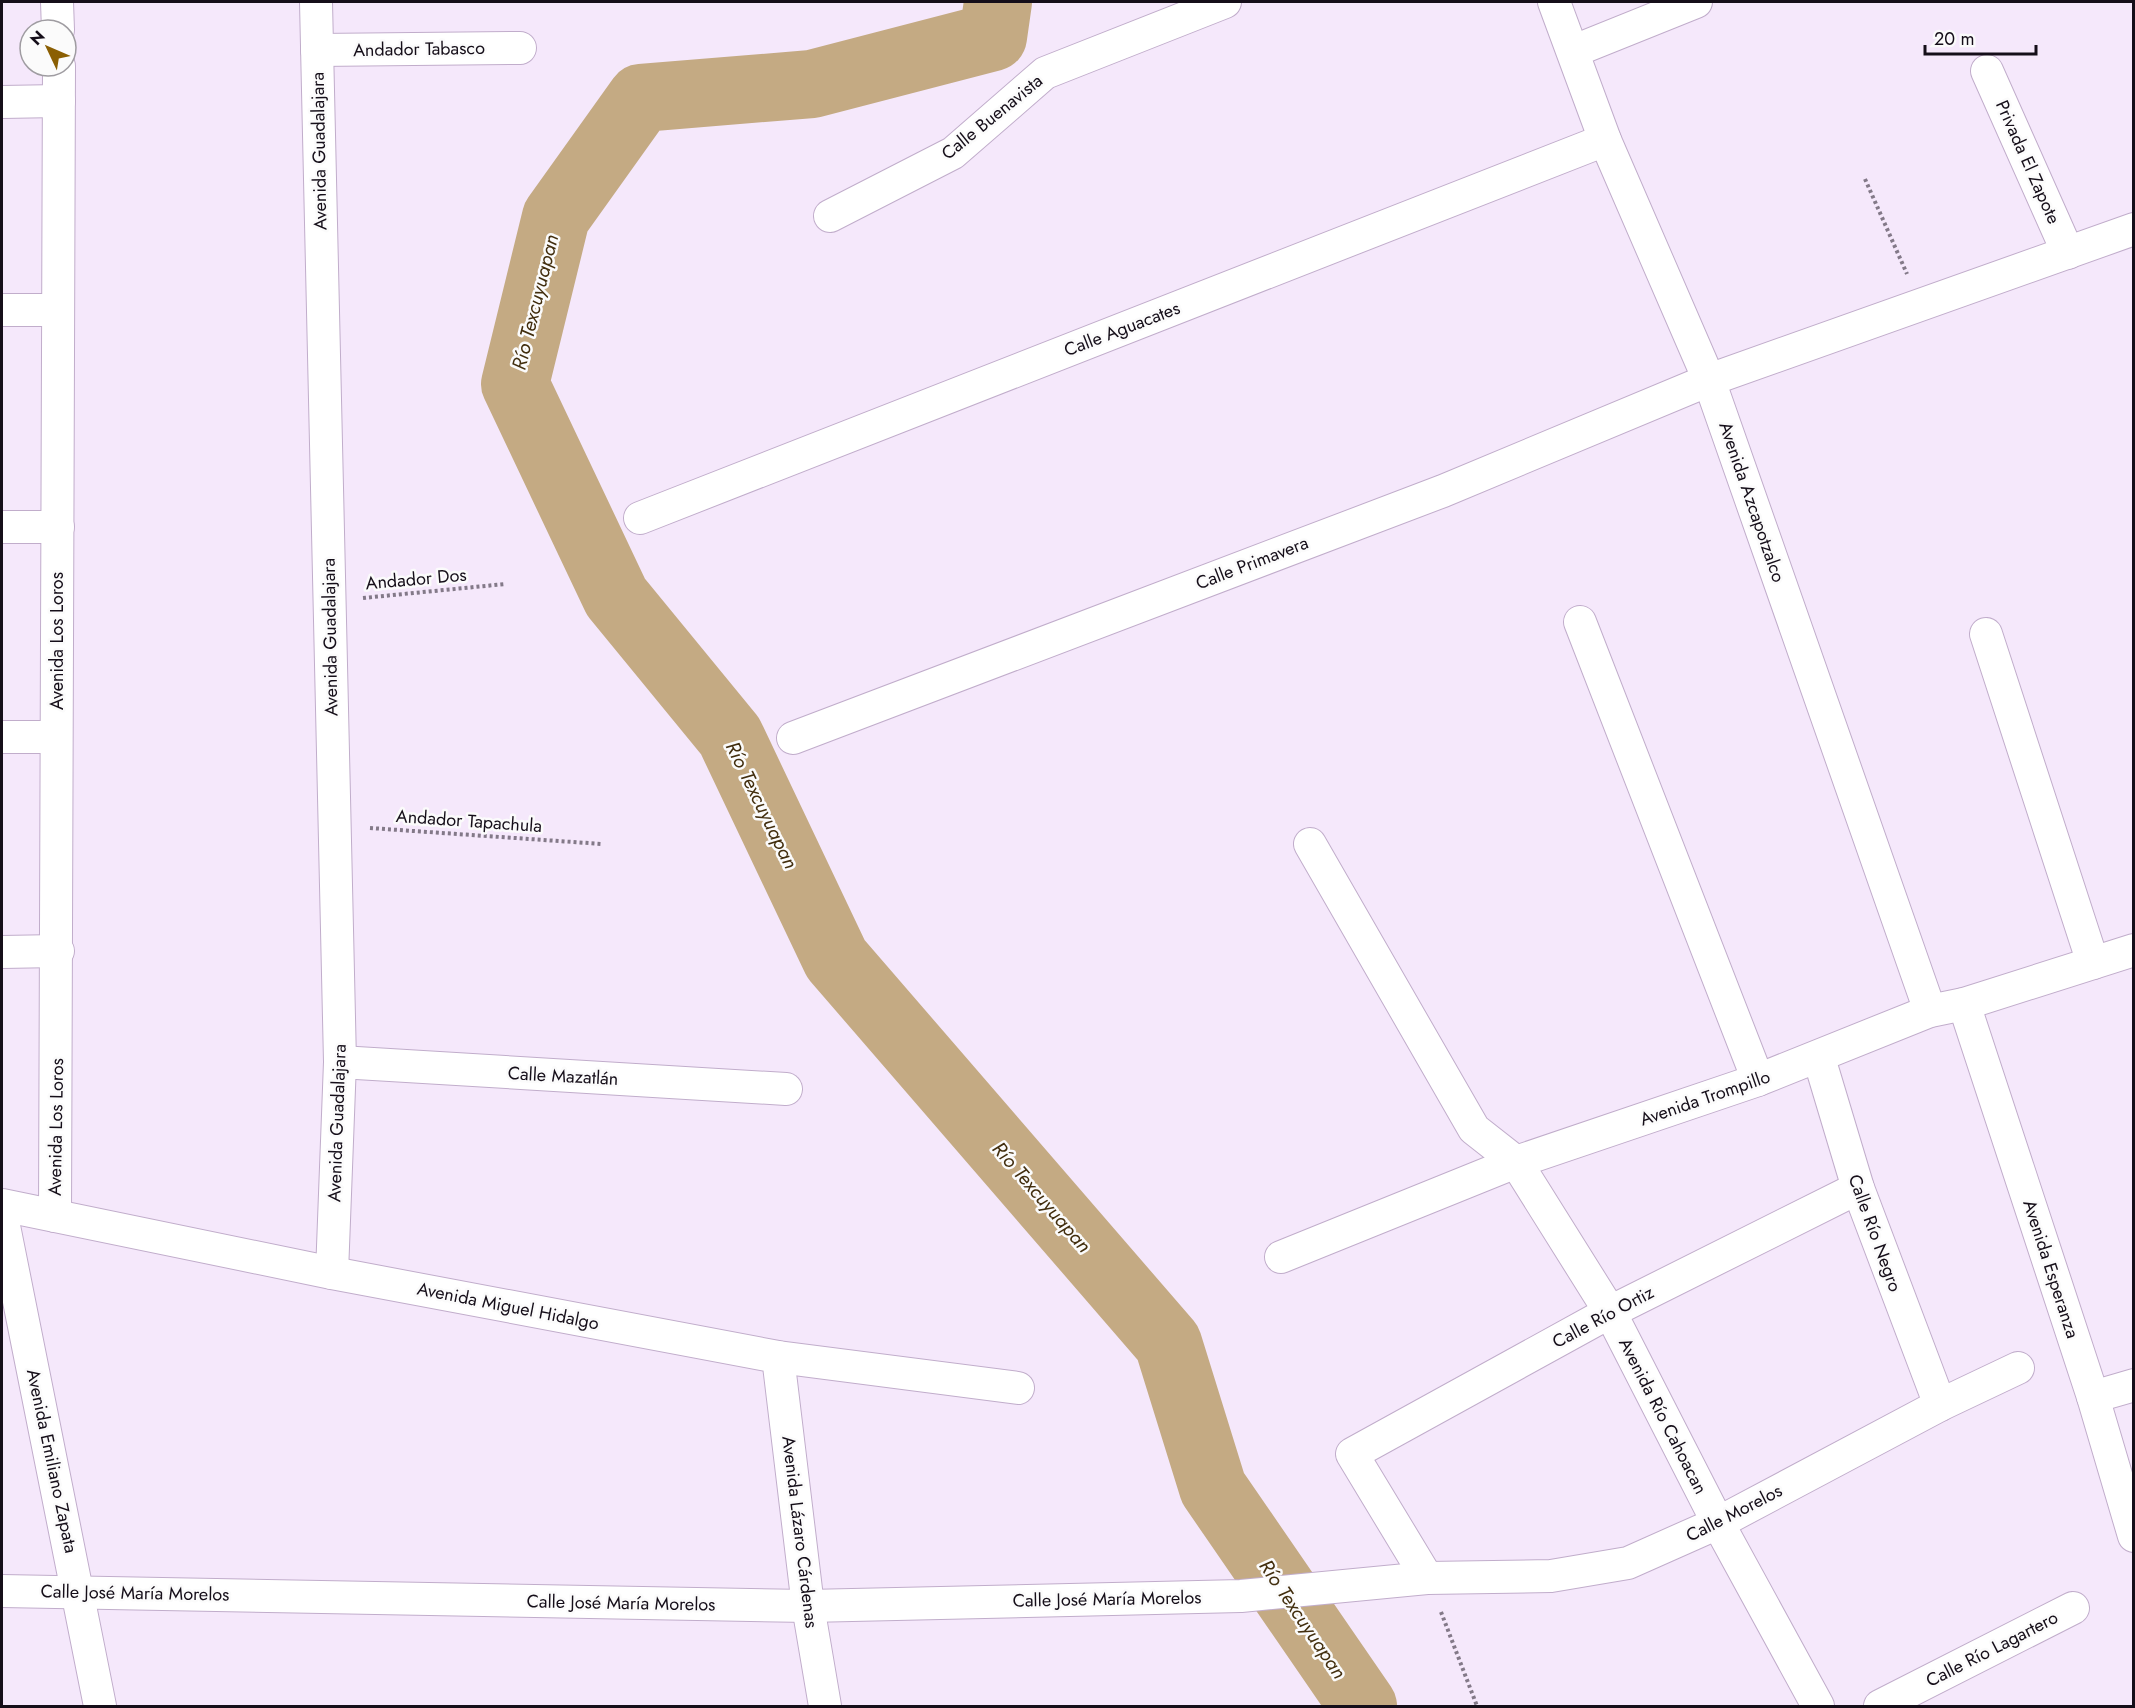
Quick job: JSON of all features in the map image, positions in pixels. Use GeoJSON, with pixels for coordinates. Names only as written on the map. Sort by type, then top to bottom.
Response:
{"type":"FeatureCollection","features":[{"type":"Feature","properties":{"kind":"street"},"geometry":{"type":"LineString","coordinates":[[57,2],[58,18]]}},
{"type":"Feature","properties":{"kind":"street","name":"Avenida Guadalajara"},"geometry":{"type":"LineString","coordinates":[[315,2],[340,1062],[332,1273]]}},
{"type":"Feature","properties":{"kind":"street","name":"Calle Buenavista"},"geometry":{"type":"LineString","coordinates":[[830,216],[953,153],[1046,73],[1225,2]]}},
{"type":"Feature","properties":{"kind":"street","name":"Avenida Azcapotzalco"},"geometry":{"type":"LineString","coordinates":[[1554,2],[1575,51],[1605,140],[1709,380],[1930,1011]]}},
{"type":"Feature","properties":{"kind":"street"},"geometry":{"type":"LineString","coordinates":[[1575,51],[1696,2]]}},
{"type":"Feature","properties":{"kind":"street","name":"Andador Tabasco"},"geometry":{"type":"LineString","coordinates":[[317,50],[520,48]]}},
{"type":"Feature","properties":{"kind":"street","name":"Privada El Zapote"},"geometry":{"type":"LineString","coordinates":[[1987,71],[2068,253]]}},
{"type":"Feature","properties":{"kind":"street","name":"Avenida Los Loros"},"geometry":{"type":"LineString","coordinates":[[55,1216],[58,951],[56,737],[59,78]]}},
{"type":"Feature","properties":{"kind":"street"},"geometry":{"type":"LineString","coordinates":[[2,102],[59,101]]}},
{"type":"Feature","properties":{"kind":"street","name":"Calle Aguacates"},"geometry":{"type":"LineString","coordinates":[[640,519],[1605,140]]}},
{"type":"Feature","properties":{"kind":"street","name":"Calle Primavera"},"geometry":{"type":"LineString","coordinates":[[793,738],[1443,491],[1709,380],[2133,230]]}},
{"type":"Feature","properties":{"kind":"street"},"geometry":{"type":"LineString","coordinates":[[2,310],[58,310]]}},
{"type":"Feature","properties":{"kind":"street"},"geometry":{"type":"LineString","coordinates":[[2,527],[58,527]]}},
{"type":"Feature","properties":{"kind":"street"},"geometry":{"type":"LineString","coordinates":[[1580,622],[1758,1080]]}},
{"type":"Feature","properties":{"kind":"street"},"geometry":{"type":"LineString","coordinates":[[1986,634],[2093,963]]}},
{"type":"Feature","properties":{"kind":"street"},"geometry":{"type":"LineString","coordinates":[[2,737],[56,737]]}},
{"type":"Feature","properties":{"kind":"street"},"geometry":{"type":"LineString","coordinates":[[1310,844],[1473,1129],[1516,1162]]}},
{"type":"Feature","properties":{"kind":"street","name":"Avenida Trompillo"},"geometry":{"type":"LineString","coordinates":[[1281,1257],[1516,1162],[1819,1058],[1930,1011],[1964,1004],[2133,950]]}},
{"type":"Feature","properties":{"kind":"street"},"geometry":{"type":"LineString","coordinates":[[2,952],[58,951]]}},
{"type":"Feature","properties":{"kind":"street","name":"Avenida Esperanza"},"geometry":{"type":"LineString","coordinates":[[1964,1004],[2093,1397],[2133,1536]]}},
{"type":"Feature","properties":{"kind":"street","name":"Calle Río Negro"},"geometry":{"type":"LineString","coordinates":[[1819,1058],[1858,1188],[1940,1405]]}},
{"type":"Feature","properties":{"kind":"street","name":"Calle Mazatlán"},"geometry":{"type":"LineString","coordinates":[[340,1062],[786,1089]]}},
{"type":"Feature","properties":{"kind":"street","name":"Avenida Río Cahoacan"},"geometry":{"type":"LineString","coordinates":[[1516,1162],[1610,1312],[1718,1523],[1818,1707]]}},
{"type":"Feature","properties":{"kind":"street","name":"Calle Río Ortiz"},"geometry":{"type":"LineString","coordinates":[[1427,1578],[1352,1454],[1610,1312],[1858,1188]]}},
{"type":"Feature","properties":{"kind":"street","name":"Avenida Miguel Hidalgo"},"geometry":{"type":"LineString","coordinates":[[2,1205],[332,1273],[778,1356],[1018,1388]]}},
{"type":"Feature","properties":{"kind":"street","name":"Avenida Emiliano Zapata"},"geometry":{"type":"LineString","coordinates":[[2,1216],[100,1707]]}},
{"type":"Feature","properties":{"kind":"street","name":"Avenida Lázaro Cárdenas"},"geometry":{"type":"LineString","coordinates":[[778,1356],[808,1606],[825,1707]]}},
{"type":"Feature","properties":{"kind":"street","name":"Calle Morelos"},"geometry":{"type":"LineString","coordinates":[[1241,1596],[1427,1578],[1551,1576],[1628,1563],[1718,1523],[1940,1405],[2018,1368]]}},
{"type":"Feature","properties":{"kind":"street"},"geometry":{"type":"LineString","coordinates":[[2093,1397],[2133,1385]]}},
{"type":"Feature","properties":{"kind":"street","name":"Calle José María Morelos"},"geometry":{"type":"LineString","coordinates":[[2,1591],[808,1606],[1241,1596]]}},
{"type":"Feature","properties":{"kind":"street","name":"Calle Río Lagartero"},"geometry":{"type":"LineString","coordinates":[[1880,1707],[2073,1608]]}},
{"type":"Feature","properties":{"kind":"path"},"geometry":{"type":"LineString","coordinates":[[1865,179],[1921,305]]}},
{"type":"Feature","properties":{"kind":"path","name":"Andador Dos"},"geometry":{"type":"LineString","coordinates":[[330,601],[505,584]]}},
{"type":"Feature","properties":{"kind":"path","name":"Andador Tapachula"},"geometry":{"type":"LineString","coordinates":[[333,825],[602,844]]}},
{"type":"Feature","properties":{"kind":"path"},"geometry":{"type":"LineString","coordinates":[[1427,1578],[1477,1707]]}},
{"type":"Feature","properties":{"kind":"waterway","name":"Río Texcuyuapan"},"geometry":{"type":"LineString","coordinates":[[998,2],[993,37],[812,84],[641,98],[556,217],[515,384],[616,597],[730,736],[836,959],[1168,1343],[1213,1488],[1363,1706]]}}]}
